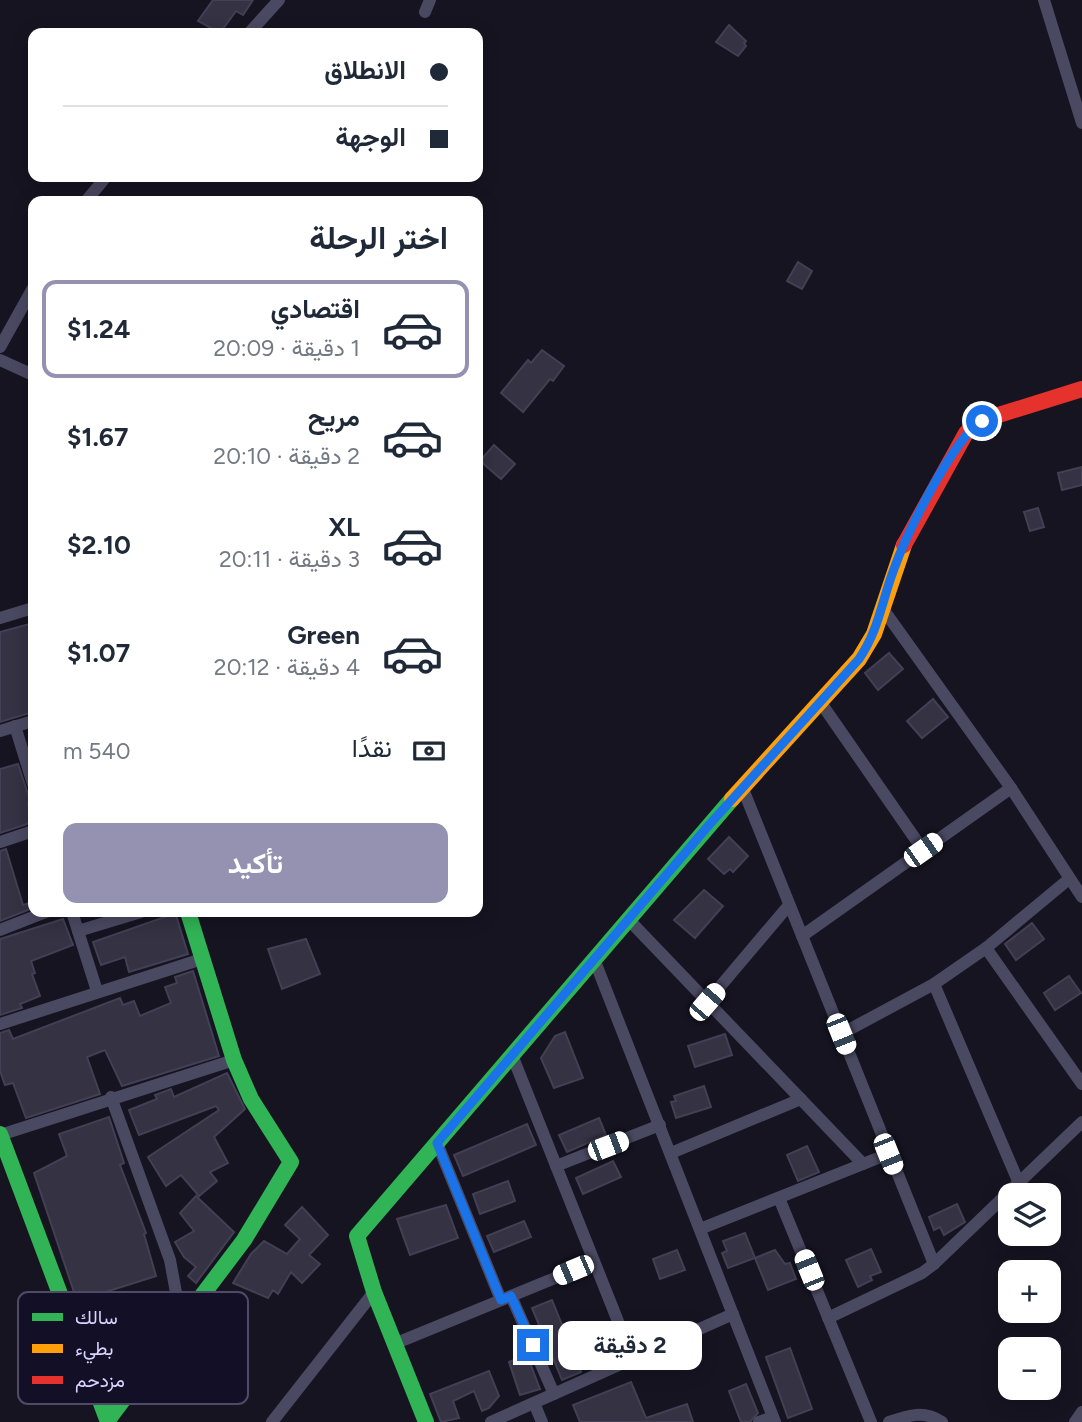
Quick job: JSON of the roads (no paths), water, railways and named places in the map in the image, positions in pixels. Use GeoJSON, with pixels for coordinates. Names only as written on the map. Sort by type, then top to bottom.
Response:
{"type":"FeatureCollection","features":[{"type":"Feature","properties":{"kind":"street"},"geometry":{"type":"LineString","coordinates":[[254,28],[279,0]]}},
{"type":"Feature","properties":{"kind":"street"},"geometry":{"type":"LineString","coordinates":[[1044,0],[1082,122]]}},
{"type":"Feature","properties":{"kind":"street"},"geometry":{"type":"LineString","coordinates":[[90,196],[102,182]]}},
{"type":"Feature","properties":{"kind":"street"},"geometry":{"type":"LineString","coordinates":[[0,347],[28,297]]}},
{"type":"Feature","properties":{"kind":"street"},"geometry":{"type":"LineString","coordinates":[[0,360],[28,373]]}},
{"type":"Feature","properties":{"kind":"street"},"geometry":{"type":"LineString","coordinates":[[426,1422],[374,1292],[358,1236],[628,919],[865,650],[883,609],[905,542],[966,433],[989,418],[1082,389]]}},
{"type":"Feature","properties":{"kind":"street"},"geometry":{"type":"LineString","coordinates":[[883,609],[1011,788],[1082,897]]}},
{"type":"Feature","properties":{"kind":"street"},"geometry":{"type":"LineString","coordinates":[[0,618],[28,610]]}},
{"type":"Feature","properties":{"kind":"street"},"geometry":{"type":"LineString","coordinates":[[821,703],[923,850]]}},
{"type":"Feature","properties":{"kind":"street"},"geometry":{"type":"LineString","coordinates":[[0,731],[28,722]]}},
{"type":"Feature","properties":{"kind":"street"},"geometry":{"type":"LineString","coordinates":[[15,726],[28,768]]}},
{"type":"Feature","properties":{"kind":"street"},"geometry":{"type":"LineString","coordinates":[[802,936],[1011,788]]}},
{"type":"Feature","properties":{"kind":"street"},"geometry":{"type":"LineString","coordinates":[[743,789],[934,1264]]}},
{"type":"Feature","properties":{"kind":"street"},"geometry":{"type":"LineString","coordinates":[[0,842],[28,833]]}},
{"type":"Feature","properties":{"kind":"street"},"geometry":{"type":"LineString","coordinates":[[841,1034],[934,984],[986,948],[1069,879]]}},
{"type":"Feature","properties":{"kind":"street"},"geometry":{"type":"LineString","coordinates":[[707,1002],[789,905]]}},
{"type":"Feature","properties":{"kind":"street"},"geometry":{"type":"LineString","coordinates":[[0,930],[33,917]]}},
{"type":"Feature","properties":{"kind":"street"},"geometry":{"type":"LineString","coordinates":[[74,917],[97,991]]}},
{"type":"Feature","properties":{"kind":"street"},"geometry":{"type":"LineString","coordinates":[[78,931],[124,917]]}},
{"type":"Feature","properties":{"kind":"street"},"geometry":{"type":"LineString","coordinates":[[189,917],[234,1060],[251,1099],[291,1162],[244,1240],[204,1292]]}},
{"type":"Feature","properties":{"kind":"street"},"geometry":{"type":"LineString","coordinates":[[628,919],[863,1164]]}},
{"type":"Feature","properties":{"kind":"street"},"geometry":{"type":"LineString","coordinates":[[986,948],[1082,1084]]}},
{"type":"Feature","properties":{"kind":"street"},"geometry":{"type":"LineString","coordinates":[[0,1024],[202,959]]}},
{"type":"Feature","properties":{"kind":"street"},"geometry":{"type":"LineString","coordinates":[[594,959],[774,1419],[759,1422]]}},
{"type":"Feature","properties":{"kind":"street"},"geometry":{"type":"LineString","coordinates":[[934,984],[1018,1181]]}},
{"type":"Feature","properties":{"kind":"street"},"geometry":{"type":"LineString","coordinates":[[512,1055],[633,1359]]}},
{"type":"Feature","properties":{"kind":"street"},"geometry":{"type":"LineString","coordinates":[[59,1292],[0,1134],[234,1060]]}},
{"type":"Feature","properties":{"kind":"street"},"geometry":{"type":"LineString","coordinates":[[111,1097],[170,1260],[176,1292]]}},
{"type":"Feature","properties":{"kind":"street"},"geometry":{"type":"LineString","coordinates":[[671,1153],[801,1099]]}},
{"type":"Feature","properties":{"kind":"street"},"geometry":{"type":"LineString","coordinates":[[828,1318],[922,1273],[934,1264],[1082,1122]]}},
{"type":"Feature","properties":{"kind":"street"},"geometry":{"type":"LineString","coordinates":[[556,1166],[660,1125]]}},
{"type":"Feature","properties":{"kind":"street"},"geometry":{"type":"LineString","coordinates":[[437,1143],[506,1298],[554,1394]]}},
{"type":"Feature","properties":{"kind":"street"},"geometry":{"type":"LineString","coordinates":[[700,1229],[888,1154]]}},
{"type":"Feature","properties":{"kind":"street"},"geometry":{"type":"LineString","coordinates":[[779,1198],[871,1422]]}},
{"type":"Feature","properties":{"kind":"street"},"geometry":{"type":"LineString","coordinates":[[394,1344],[594,1262]]}},
{"type":"Feature","properties":{"kind":"street"},"geometry":{"type":"LineString","coordinates":[[272,1422],[374,1292]]}},
{"type":"Feature","properties":{"kind":"street"},"geometry":{"type":"LineString","coordinates":[[491,1422],[733,1314]]}},
{"type":"Feature","properties":{"kind":"street"},"geometry":{"type":"LineString","coordinates":[[534,1403],[542,1422]]}},
{"type":"Feature","properties":{"kind":"street"},"geometry":{"type":"LineString","coordinates":[[102,1404],[108,1421]]}},
{"type":"Feature","properties":{"kind":"street"},"geometry":{"type":"LineString","coordinates":[[108,1421],[121,1404]]}},
{"type":"Feature","properties":{"kind":"street"},"geometry":{"type":"LineString","coordinates":[[1075,1422],[1082,1412]]}},
{"type":"Feature","properties":{"kind":"street"},"geometry":{"type":"LineString","coordinates":[[889,1422],[908,1415],[930,1414],[942,1422]]}}]}
